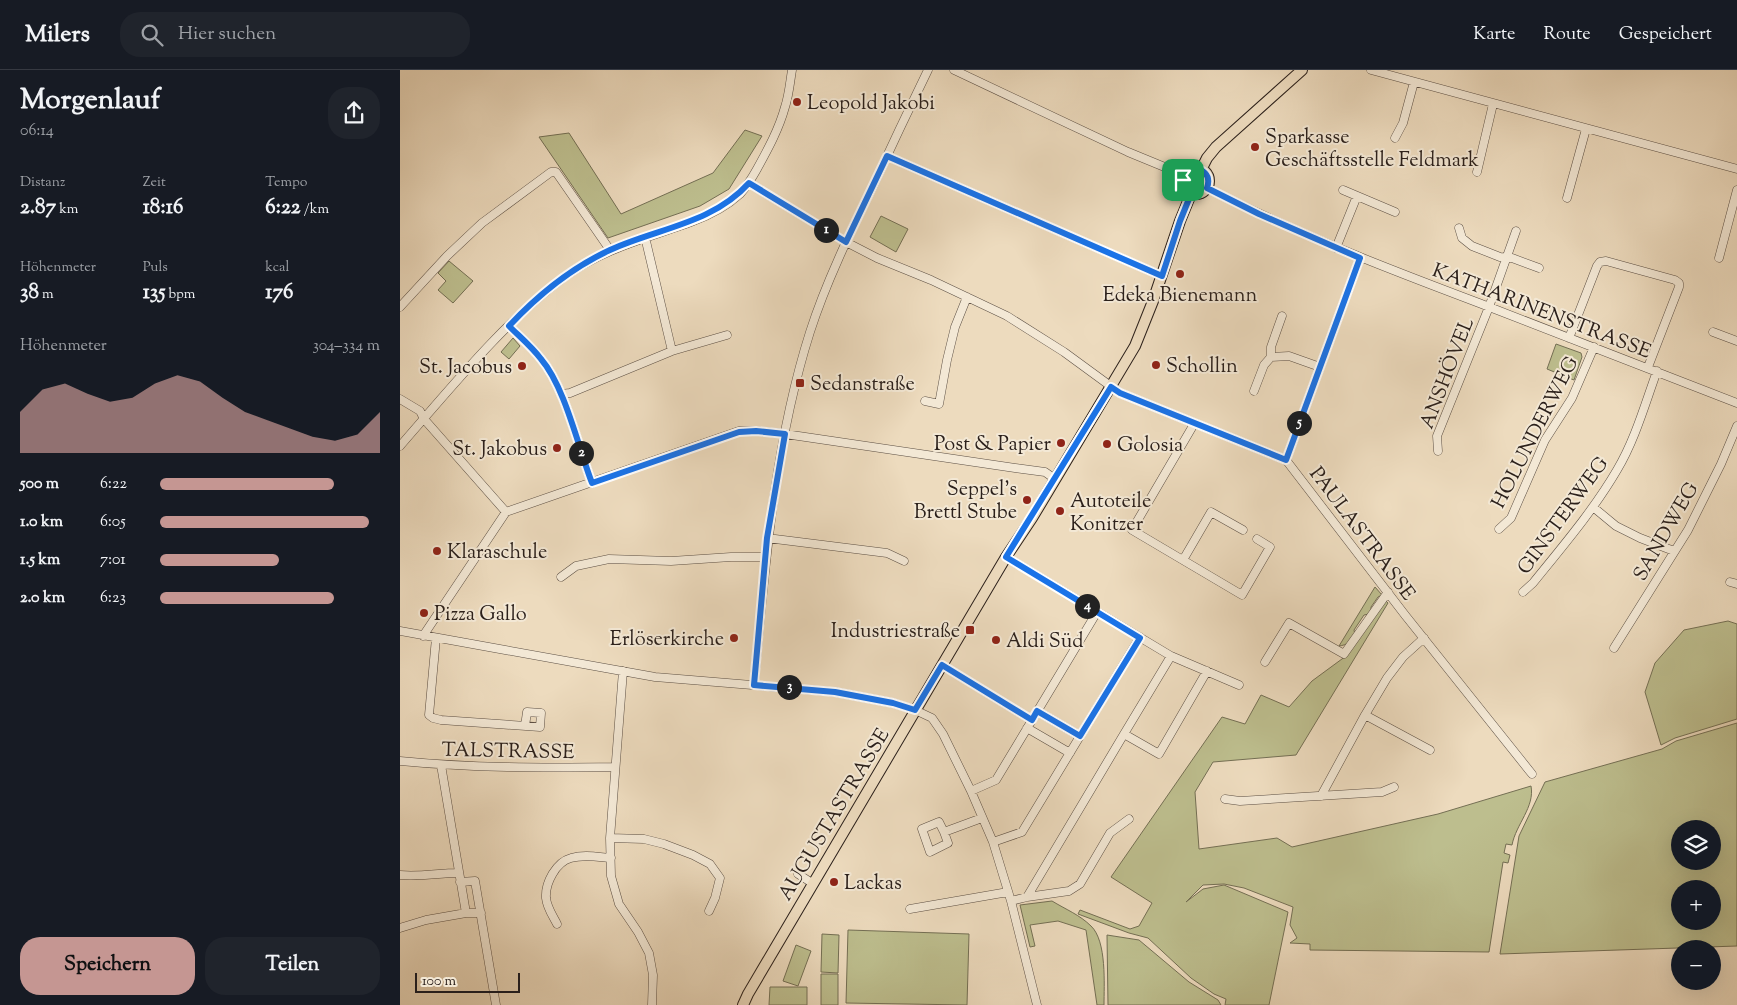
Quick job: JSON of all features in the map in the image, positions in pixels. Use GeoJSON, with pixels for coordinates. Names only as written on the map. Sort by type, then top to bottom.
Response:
{"type":"FeatureCollection","features":[{"type":"Feature","properties":{"kind":"main road"},"geometry":{"type":"LineString","coordinates":[[1201,170],[1207,158],[1216,147],[1302,70]]}},
{"type":"Feature","properties":{"kind":"main road"},"geometry":{"type":"LineString","coordinates":[[1190,170],[1201,170],[1207,175],[1207,188],[1200,194],[1191,194],[1183,184],[1184,175],[1190,170]]}},
{"type":"Feature","properties":{"kind":"main road","name":"AUGUSTASTRASSE"},"geometry":{"type":"LineString","coordinates":[[744,1005],[748,994],[812,883],[1006,557],[1135,346],[1191,194]]}},
{"type":"Feature","properties":{"kind":"street"},"geometry":{"type":"LineString","coordinates":[[400,446],[531,303],[565,276],[610,250],[692,222],[713,212],[739,195],[749,183],[776,134],[785,107],[792,70]]}},
{"type":"Feature","properties":{"kind":"street"},"geometry":{"type":"LineString","coordinates":[[754,685],[767,538],[785,434],[796,382],[810,331],[846,242],[928,70]]}},
{"type":"Feature","properties":{"kind":"street"},"geometry":{"type":"LineString","coordinates":[[954,70],[1128,152],[1184,175]]}},
{"type":"Feature","properties":{"kind":"street"},"geometry":{"type":"LineString","coordinates":[[1371,70],[1737,169]]}},
{"type":"Feature","properties":{"kind":"street"},"geometry":{"type":"LineString","coordinates":[[1395,138],[1403,123],[1414,82]]}},
{"type":"Feature","properties":{"kind":"street"},"geometry":{"type":"LineString","coordinates":[[1477,172],[1493,104]]}},
{"type":"Feature","properties":{"kind":"street"},"geometry":{"type":"LineString","coordinates":[[1567,198],[1586,128]]}},
{"type":"Feature","properties":{"kind":"street"},"geometry":{"type":"LineString","coordinates":[[887,156],[1162,276]]}},
{"type":"Feature","properties":{"kind":"street"},"geometry":{"type":"LineString","coordinates":[[400,307],[475,229],[551,172],[556,172],[610,250]]}},
{"type":"Feature","properties":{"kind":"street"},"geometry":{"type":"LineString","coordinates":[[749,183],[846,242],[877,258],[931,280],[1007,316],[1034,332],[1111,387]]}},
{"type":"Feature","properties":{"kind":"street","name":"KATHARINENSTRASSE"},"geometry":{"type":"LineString","coordinates":[[1207,188],[1259,214],[1360,258],[1648,367],[1737,403]]}},
{"type":"Feature","properties":{"kind":"street"},"geometry":{"type":"LineString","coordinates":[[1343,190],[1395,212]]}},
{"type":"Feature","properties":{"kind":"street"},"geometry":{"type":"LineString","coordinates":[[1719,258],[1737,190]]}},
{"type":"Feature","properties":{"kind":"street"},"geometry":{"type":"LineString","coordinates":[[1336,248],[1357,196]]}},
{"type":"Feature","properties":{"kind":"street"},"geometry":{"type":"LineString","coordinates":[[1459,228],[1462,238],[1472,246],[1500,257],[1540,268]]}},
{"type":"Feature","properties":{"kind":"street","name":"ANSHÖVEL"},"geometry":{"type":"LineString","coordinates":[[1438,451],[1437,436],[1489,307],[1516,232]]}},
{"type":"Feature","properties":{"kind":"street"},"geometry":{"type":"LineString","coordinates":[[645,237],[672,351]]}},
{"type":"Feature","properties":{"kind":"street"},"geometry":{"type":"LineString","coordinates":[[1286,460],[1360,258]]}},
{"type":"Feature","properties":{"kind":"street"},"geometry":{"type":"LineString","coordinates":[[1569,338],[1600,262],[1606,261],[1675,280],[1679,283],[1679,287],[1648,367]]}},
{"type":"Feature","properties":{"kind":"street"},"geometry":{"type":"LineString","coordinates":[[925,401],[940,404],[953,335],[967,297]]}},
{"type":"Feature","properties":{"kind":"street"},"geometry":{"type":"LineString","coordinates":[[1272,357],[1271,346],[1282,316]]}},
{"type":"Feature","properties":{"kind":"street"},"geometry":{"type":"LineString","coordinates":[[509,326],[542,360],[561,394],[592,483]]}},
{"type":"Feature","properties":{"kind":"street"},"geometry":{"type":"LineString","coordinates":[[1714,332],[1737,341]]}},
{"type":"Feature","properties":{"kind":"street"},"geometry":{"type":"LineString","coordinates":[[561,394],[570,393],[672,351],[727,335]]}},
{"type":"Feature","properties":{"kind":"street","name":"HOLUNDERWEG"},"geometry":{"type":"LineString","coordinates":[[1499,529],[1511,518],[1545,440],[1572,398],[1594,348]]}},
{"type":"Feature","properties":{"kind":"street"},"geometry":{"type":"LineString","coordinates":[[1254,391],[1264,365],[1272,357],[1289,356],[1320,367]]}},
{"type":"Feature","properties":{"kind":"street","name":"GINSTERWEG"},"geometry":{"type":"LineString","coordinates":[[1524,592],[1533,584],[1593,507],[1618,469],[1635,432],[1657,372]]}},
{"type":"Feature","properties":{"kind":"street","name":"PAULASTRASSE"},"geometry":{"type":"LineString","coordinates":[[1111,387],[1120,393],[1194,424],[1286,460],[1532,774]]}},
{"type":"Feature","properties":{"kind":"street"},"geometry":{"type":"LineString","coordinates":[[400,399],[420,411],[424,419],[506,512]]}},
{"type":"Feature","properties":{"kind":"street"},"geometry":{"type":"LineString","coordinates":[[1194,424],[1132,530],[1242,595],[1270,547],[1257,539]]}},
{"type":"Feature","properties":{"kind":"street","name":"SANDWEG"},"geometry":{"type":"LineString","coordinates":[[1614,648],[1688,530],[1721,464],[1737,426]]}},
{"type":"Feature","properties":{"kind":"street"},"geometry":{"type":"LineString","coordinates":[[422,636],[506,512],[739,432],[756,431],[785,434],[1044,472],[1055,479]]}},
{"type":"Feature","properties":{"kind":"street"},"geometry":{"type":"LineString","coordinates":[[1593,507],[1616,526],[1640,538],[1674,551]]}},
{"type":"Feature","properties":{"kind":"street"},"geometry":{"type":"LineString","coordinates":[[1183,560],[1211,512],[1243,530]]}},
{"type":"Feature","properties":{"kind":"street"},"geometry":{"type":"LineString","coordinates":[[767,538],[887,553],[904,561]]}},
{"type":"Feature","properties":{"kind":"street"},"geometry":{"type":"LineString","coordinates":[[561,577],[576,566],[609,559],[671,561],[732,557],[766,558]]}},
{"type":"Feature","properties":{"kind":"street"},"geometry":{"type":"LineString","coordinates":[[1006,557],[1171,656],[1239,685]]}},
{"type":"Feature","properties":{"kind":"street"},"geometry":{"type":"LineString","coordinates":[[1265,662],[1289,623],[1344,654],[1388,592]]}},
{"type":"Feature","properties":{"kind":"street"},"geometry":{"type":"LineString","coordinates":[[971,791],[996,780],[1097,612]]}},
{"type":"Feature","properties":{"kind":"street"},"geometry":{"type":"LineString","coordinates":[[400,631],[655,677],[835,692],[893,703],[932,718],[938,724],[971,791],[993,842],[1011,901],[1037,1005]]}},
{"type":"Feature","properties":{"kind":"street"},"geometry":{"type":"LineString","coordinates":[[436,638],[428,708],[429,715],[441,720],[526,726]]}},
{"type":"Feature","properties":{"kind":"street"},"geometry":{"type":"LineString","coordinates":[[993,842],[1022,832],[1140,638]]}},
{"type":"Feature","properties":{"kind":"street"},"geometry":{"type":"LineString","coordinates":[[1321,796],[1386,678],[1403,657],[1424,638]]}},
{"type":"Feature","properties":{"kind":"street"},"geometry":{"type":"LineString","coordinates":[[1027,897],[1171,656]]}},
{"type":"Feature","properties":{"kind":"street"},"geometry":{"type":"LineString","coordinates":[[942,665],[1032,720]]}},
{"type":"Feature","properties":{"kind":"street"},"geometry":{"type":"LineString","coordinates":[[623,671],[610,838],[610,876],[619,904],[638,932],[649,953],[653,974],[652,1005]]}},
{"type":"Feature","properties":{"kind":"street"},"geometry":{"type":"LineString","coordinates":[[1124,734],[1159,754],[1207,671]]}},
{"type":"Feature","properties":{"kind":"street"},"geometry":{"type":"LineString","coordinates":[[1037,711],[1080,736]]}},
{"type":"Feature","properties":{"kind":"street"},"geometry":{"type":"LineString","coordinates":[[1365,715],[1430,750]]}},
{"type":"Feature","properties":{"kind":"street"},"geometry":{"type":"LineString","coordinates":[[1027,728],[1070,752]]}},
{"type":"Feature","properties":{"kind":"street","name":"TALSTRASSE"},"geometry":{"type":"LineString","coordinates":[[400,761],[441,765],[555,768],[615,767]]}},
{"type":"Feature","properties":{"kind":"street"},"geometry":{"type":"LineString","coordinates":[[441,765],[466,913]]}},
{"type":"Feature","properties":{"kind":"street"},"geometry":{"type":"LineString","coordinates":[[1225,799],[1240,801],[1382,792],[1394,787]]}},
{"type":"Feature","properties":{"kind":"street"},"geometry":{"type":"LineString","coordinates":[[944,832],[982,818]]}},
{"type":"Feature","properties":{"kind":"street"},"geometry":{"type":"LineString","coordinates":[[1011,901],[1069,891],[1080,884],[1110,833],[1128,819]]}},
{"type":"Feature","properties":{"kind":"street"},"geometry":{"type":"LineString","coordinates":[[610,838],[644,839],[657,842],[693,855],[710,864],[720,878],[715,898],[709,911]]}},
{"type":"Feature","properties":{"kind":"street"},"geometry":{"type":"LineString","coordinates":[[557,924],[549,910],[546,897],[549,882],[556,868],[570,858],[588,856],[611,858]]}},
{"type":"Feature","properties":{"kind":"street"},"geometry":{"type":"LineString","coordinates":[[400,875],[415,876],[434,873],[458,873]]}},
{"type":"Feature","properties":{"kind":"street"},"geometry":{"type":"LineString","coordinates":[[798,874],[812,883]]}},
{"type":"Feature","properties":{"kind":"street"},"geometry":{"type":"LineString","coordinates":[[460,882],[475,881],[496,1005]]}},
{"type":"Feature","properties":{"kind":"street"},"geometry":{"type":"LineString","coordinates":[[910,909],[1008,892]]}},
{"type":"Feature","properties":{"kind":"street"},"geometry":{"type":"LineString","coordinates":[[400,928],[426,920],[466,913],[481,913]]}},
{"type":"Feature","properties":{"kind":"green space"},"geometry":{"type":"Polygon","coordinates":[[[745,130],[762,136],[729,189],[700,206],[608,238],[539,137],[569,133],[621,214],[713,173],[745,130]]]}},
{"type":"Feature","properties":{"kind":"green space"},"geometry":{"type":"Polygon","coordinates":[[[881,216],[908,229],[896,252],[870,237],[881,216]]]}},
{"type":"Feature","properties":{"kind":"green space"},"geometry":{"type":"Polygon","coordinates":[[[449,261],[473,281],[453,303],[438,290],[446,281],[438,273],[449,261]]]}},
{"type":"Feature","properties":{"kind":"green space"},"geometry":{"type":"Polygon","coordinates":[[[513,338],[520,346],[509,359],[501,352],[513,338]]]}},
{"type":"Feature","properties":{"kind":"green space"},"geometry":{"type":"Polygon","coordinates":[[[1556,344],[1581,353],[1582,357],[1574,380],[1547,369],[1556,344]]]}},
{"type":"Feature","properties":{"kind":"green space"},"geometry":{"type":"Polygon","coordinates":[[[1375,587],[1382,595],[1378,597],[1371,607],[1369,614],[1364,615],[1354,630],[1355,635],[1352,640],[1339,646],[1375,587]]]}},
{"type":"Feature","properties":{"kind":"green space"},"geometry":{"type":"Polygon","coordinates":[[[1385,600],[1388,603],[1296,755],[1213,762],[1195,792],[1199,849],[1277,838],[1292,847],[1438,814],[1531,786],[1528,808],[1512,845],[1506,844],[1504,853],[1510,855],[1508,863],[1503,862],[1489,952],[1310,950],[1310,944],[1290,943],[1297,938],[1290,925],[1293,907],[1244,888],[1224,884],[1203,885],[1186,902],[1203,889],[1224,885],[1288,912],[1269,1005],[1225,1005],[1226,999],[1214,994],[1191,978],[1148,938],[1078,914],[1080,910],[1130,929],[1139,926],[1152,903],[1111,877],[1222,717],[1245,724],[1261,695],[1289,707],[1312,681],[1346,656],[1385,600]]]}},
{"type":"Feature","properties":{"kind":"green space"},"geometry":{"type":"Polygon","coordinates":[[[1728,621],[1737,624],[1737,719],[1675,738],[1661,745],[1645,692],[1655,663],[1684,630],[1728,621]]]}},
{"type":"Feature","properties":{"kind":"green space"},"geometry":{"type":"Polygon","coordinates":[[[1737,723],[1737,946],[1721,947],[1721,940],[1671,940],[1671,948],[1500,954],[1519,836],[1545,782],[1662,749],[1676,741],[1737,723]]]}},
{"type":"Feature","properties":{"kind":"green space"},"geometry":{"type":"Polygon","coordinates":[[[1052,901],[1082,919],[1096,933],[1100,942],[1104,964],[1104,1005],[1097,1005],[1086,930],[1058,921],[1030,925],[1035,946],[1030,947],[1020,905],[1052,901]]]}},
{"type":"Feature","properties":{"kind":"green space"},"geometry":{"type":"Polygon","coordinates":[[[848,930],[969,934],[967,1005],[846,1003],[848,930]]]}},
{"type":"Feature","properties":{"kind":"green space"},"geometry":{"type":"Polygon","coordinates":[[[822,934],[839,935],[838,973],[821,972],[822,934]]]}},
{"type":"Feature","properties":{"kind":"green space"},"geometry":{"type":"Polygon","coordinates":[[[1107,935],[1139,940],[1189,982],[1218,1000],[1221,1005],[1108,1005],[1107,935]]]}},
{"type":"Feature","properties":{"kind":"green space"},"geometry":{"type":"Polygon","coordinates":[[[796,945],[811,951],[798,986],[783,981],[796,945]]]}},
{"type":"Feature","properties":{"kind":"green space"},"geometry":{"type":"Polygon","coordinates":[[[821,974],[838,974],[838,1005],[821,1005],[821,974]]]}},
{"type":"Feature","properties":{"kind":"green space"},"geometry":{"type":"Polygon","coordinates":[[[770,987],[807,987],[807,1005],[769,1005],[770,987]]]}},
{"type":"Feature","properties":{"kind":"place","name":"Leopold Jakobi"},"geometry":{"type":"Point","coordinates":[797,102]}},
{"type":"Feature","properties":{"kind":"place","name":"Sparkasse Geschäftsstelle Feldmark"},"geometry":{"type":"Point","coordinates":[1255,147]}},
{"type":"Feature","properties":{"kind":"place","name":"Edeka Bienemann"},"geometry":{"type":"Point","coordinates":[1180,274]}},
{"type":"Feature","properties":{"kind":"place","name":"Schollin"},"geometry":{"type":"Point","coordinates":[1156,365]}},
{"type":"Feature","properties":{"kind":"place","name":"St. Jacobus"},"geometry":{"type":"Point","coordinates":[522,366]}},
{"type":"Feature","properties":{"kind":"place","name":"Sedanstraße"},"geometry":{"type":"Point","coordinates":[800,383]}},
{"type":"Feature","properties":{"kind":"place","name":"Post & Papier"},"geometry":{"type":"Point","coordinates":[1061,443]}},
{"type":"Feature","properties":{"kind":"place","name":"Golosia"},"geometry":{"type":"Point","coordinates":[1107,444]}},
{"type":"Feature","properties":{"kind":"place","name":"St. Jakobus"},"geometry":{"type":"Point","coordinates":[557,448]}},
{"type":"Feature","properties":{"kind":"place","name":"Seppel’s Brettl Stube"},"geometry":{"type":"Point","coordinates":[1027,500]}},
{"type":"Feature","properties":{"kind":"place","name":"Autoteile Konitzer"},"geometry":{"type":"Point","coordinates":[1060,511]}},
{"type":"Feature","properties":{"kind":"place","name":"Klaraschule"},"geometry":{"type":"Point","coordinates":[437,551]}},
{"type":"Feature","properties":{"kind":"place","name":"Pizza Gallo"},"geometry":{"type":"Point","coordinates":[424,613]}},
{"type":"Feature","properties":{"kind":"place","name":"Industriestraße"},"geometry":{"type":"Point","coordinates":[970,630]}},
{"type":"Feature","properties":{"kind":"place","name":"Erlöserkirche"},"geometry":{"type":"Point","coordinates":[734,638]}},
{"type":"Feature","properties":{"kind":"place","name":"Aldi Süd"},"geometry":{"type":"Point","coordinates":[996,640]}},
{"type":"Feature","properties":{"kind":"place","name":"Lackas"},"geometry":{"type":"Point","coordinates":[834,882]}},
{"type":"Feature","properties":{"kind":"route"},"geometry":{"type":"LineString","coordinates":[[887,156],[1162,276],[1191,194],[1185,188],[1183,180],[1184,175],[1190,170],[1201,170],[1207,175],[1207,188],[1259,214],[1360,258],[1286,460],[1194,424],[1120,393],[1111,387],[1032,518],[1006,557],[1140,638],[1080,736],[1037,711],[1032,720],[942,665],[915,710],[893,703],[835,692],[754,685],[767,538],[785,434],[756,431],[739,432],[592,483],[561,394],[550,373],[542,360],[509,326],[531,303],[565,276],[586,263],[610,250],[692,222],[713,212],[739,195],[749,183],[846,242],[887,156]]}}]}
